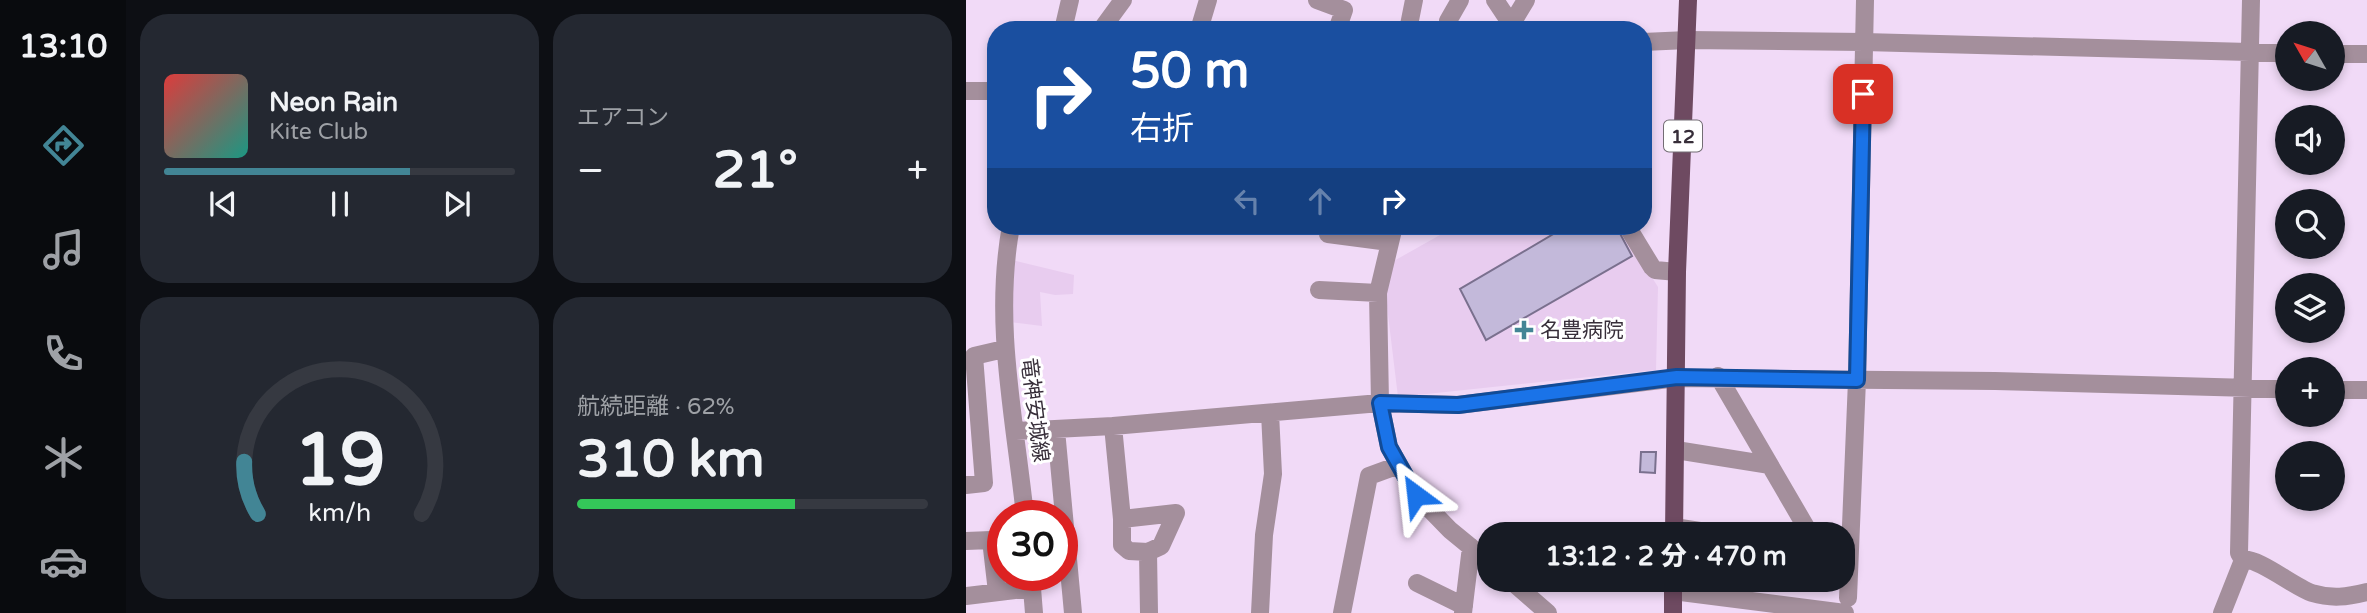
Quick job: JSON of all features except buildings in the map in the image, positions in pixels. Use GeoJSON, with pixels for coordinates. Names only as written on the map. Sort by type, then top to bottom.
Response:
{"type":"FeatureCollection","features":[{"type":"Feature","properties":{"kind":"main road","name":"12"},"geometry":{"type":"LineString","coordinates":[[1674,522],[1677,272],[1688,0]]}},
{"type":"Feature","properties":{"kind":"main road"},"geometry":{"type":"LineString","coordinates":[[1673,592],[1673,613]]}},
{"type":"Feature","properties":{"kind":"street"},"geometry":{"type":"LineString","coordinates":[[1065,21],[1070,0]]}},
{"type":"Feature","properties":{"kind":"street"},"geometry":{"type":"LineString","coordinates":[[1108,21],[1123,0]]}},
{"type":"Feature","properties":{"kind":"street"},"geometry":{"type":"LineString","coordinates":[[1202,21],[1208,0]]}},
{"type":"Feature","properties":{"kind":"street"},"geometry":{"type":"LineString","coordinates":[[1317,0],[1344,10],[1340,21]]}},
{"type":"Feature","properties":{"kind":"street"},"geometry":{"type":"LineString","coordinates":[[1410,21],[1414,0]]}},
{"type":"Feature","properties":{"kind":"street"},"geometry":{"type":"LineString","coordinates":[[1448,21],[1460,0]]}},
{"type":"Feature","properties":{"kind":"street"},"geometry":{"type":"LineString","coordinates":[[1495,0],[1507,21]]}},
{"type":"Feature","properties":{"kind":"street"},"geometry":{"type":"LineString","coordinates":[[1515,21],[1526,0]]}},
{"type":"Feature","properties":{"kind":"street"},"geometry":{"type":"LineString","coordinates":[[1850,608],[1865,0]]}},
{"type":"Feature","properties":{"kind":"street"},"geometry":{"type":"LineString","coordinates":[[2243,560],[2239,553],[2251,0]]}},
{"type":"Feature","properties":{"kind":"street"},"geometry":{"type":"LineString","coordinates":[[1652,42],[1864,43],[2275,53]]}},
{"type":"Feature","properties":{"kind":"street"},"geometry":{"type":"LineString","coordinates":[[2345,54],[2367,54]]}},
{"type":"Feature","properties":{"kind":"street"},"geometry":{"type":"LineString","coordinates":[[966,91],[987,91]]}},
{"type":"Feature","properties":{"kind":"street","name":"竜神安城線"},"geometry":{"type":"LineString","coordinates":[[1009,235],[1004,261],[1004,349],[1023,500]]}},
{"type":"Feature","properties":{"kind":"street"},"geometry":{"type":"LineString","coordinates":[[1392,235],[1378,293],[1380,403],[1389,447],[1416,495],[1450,530],[1477,552]]}},
{"type":"Feature","properties":{"kind":"street"},"geometry":{"type":"LineString","coordinates":[[1632,235],[1651,267],[1655,270],[1677,272]]}},
{"type":"Feature","properties":{"kind":"street"},"geometry":{"type":"LineString","coordinates":[[1318,290],[1378,293]]}},
{"type":"Feature","properties":{"kind":"street"},"geometry":{"type":"LineString","coordinates":[[966,485],[984,483],[973,430],[974,356],[1004,349]]}},
{"type":"Feature","properties":{"kind":"street"},"geometry":{"type":"LineString","coordinates":[[1718,376],[1803,522]]}},
{"type":"Feature","properties":{"kind":"street"},"geometry":{"type":"LineString","coordinates":[[1016,432],[1380,403],[1458,405],[1677,377],[2275,388]]}},
{"type":"Feature","properties":{"kind":"street"},"geometry":{"type":"LineString","coordinates":[[2345,390],[2367,390]]}},
{"type":"Feature","properties":{"kind":"street"},"geometry":{"type":"LineString","coordinates":[[1260,613],[1264,535],[1273,474],[1270,413]]}},
{"type":"Feature","properties":{"kind":"street"},"geometry":{"type":"LineString","coordinates":[[1113,426],[1122,545],[1129,551],[1148,552],[1161,546],[1176,513],[1122,519]]}},
{"type":"Feature","properties":{"kind":"street"},"geometry":{"type":"LineString","coordinates":[[1056,430],[1073,613]]}},
{"type":"Feature","properties":{"kind":"street"},"geometry":{"type":"LineString","coordinates":[[1676,450],[1770,465]]}},
{"type":"Feature","properties":{"kind":"street"},"geometry":{"type":"LineString","coordinates":[[1342,613],[1369,476],[1398,465]]}},
{"type":"Feature","properties":{"kind":"street"},"geometry":{"type":"LineString","coordinates":[[966,541],[991,540],[997,592]]}},
{"type":"Feature","properties":{"kind":"street"},"geometry":{"type":"LineString","coordinates":[[1417,583],[1463,610],[1471,547]]}},
{"type":"Feature","properties":{"kind":"street"},"geometry":{"type":"LineString","coordinates":[[1148,552],[1149,613]]}},
{"type":"Feature","properties":{"kind":"street"},"geometry":{"type":"LineString","coordinates":[[2243,560],[2249,559],[2263,565],[2310,593],[2340,598],[2367,592]]}},
{"type":"Feature","properties":{"kind":"street"},"geometry":{"type":"LineString","coordinates":[[2222,613],[2243,560]]}},
{"type":"Feature","properties":{"kind":"street"},"geometry":{"type":"LineString","coordinates":[[966,596],[1000,591]]}},
{"type":"Feature","properties":{"kind":"street"},"geometry":{"type":"LineString","coordinates":[[1032,591],[1034,613]]}},
{"type":"Feature","properties":{"kind":"street"},"geometry":{"type":"LineString","coordinates":[[1522,592],[1542,611]]}},
{"type":"Feature","properties":{"kind":"street"},"geometry":{"type":"LineString","coordinates":[[1727,592],[1850,608]]}},
{"type":"Feature","properties":{"kind":"street"},"geometry":{"type":"LineString","coordinates":[[1843,592],[1850,608]]}},
{"type":"Feature","properties":{"kind":"shaded area","name":"名豊病院"},"geometry":{"type":"Polygon","coordinates":[[[1440,235],[1626,235],[1658,287],[1656,370],[1398,397],[1385,290],[1392,262],[1440,235]]]}},
{"type":"Feature","properties":{"kind":"shaded area"},"geometry":{"type":"Polygon","coordinates":[[[1012,260],[1074,275],[1073,294],[1040,292],[1042,326],[1009,322],[1012,260]]]}},
{"type":"Feature","properties":{"kind":"place","name":"名豊病院"},"geometry":{"type":"Point","coordinates":[1524,330]}},
{"type":"Feature","properties":{"kind":"route"},"geometry":{"type":"LineString","coordinates":[[1416,495],[1389,447],[1380,403],[1458,405],[1677,377],[1857,380],[1863,94]]}}]}
